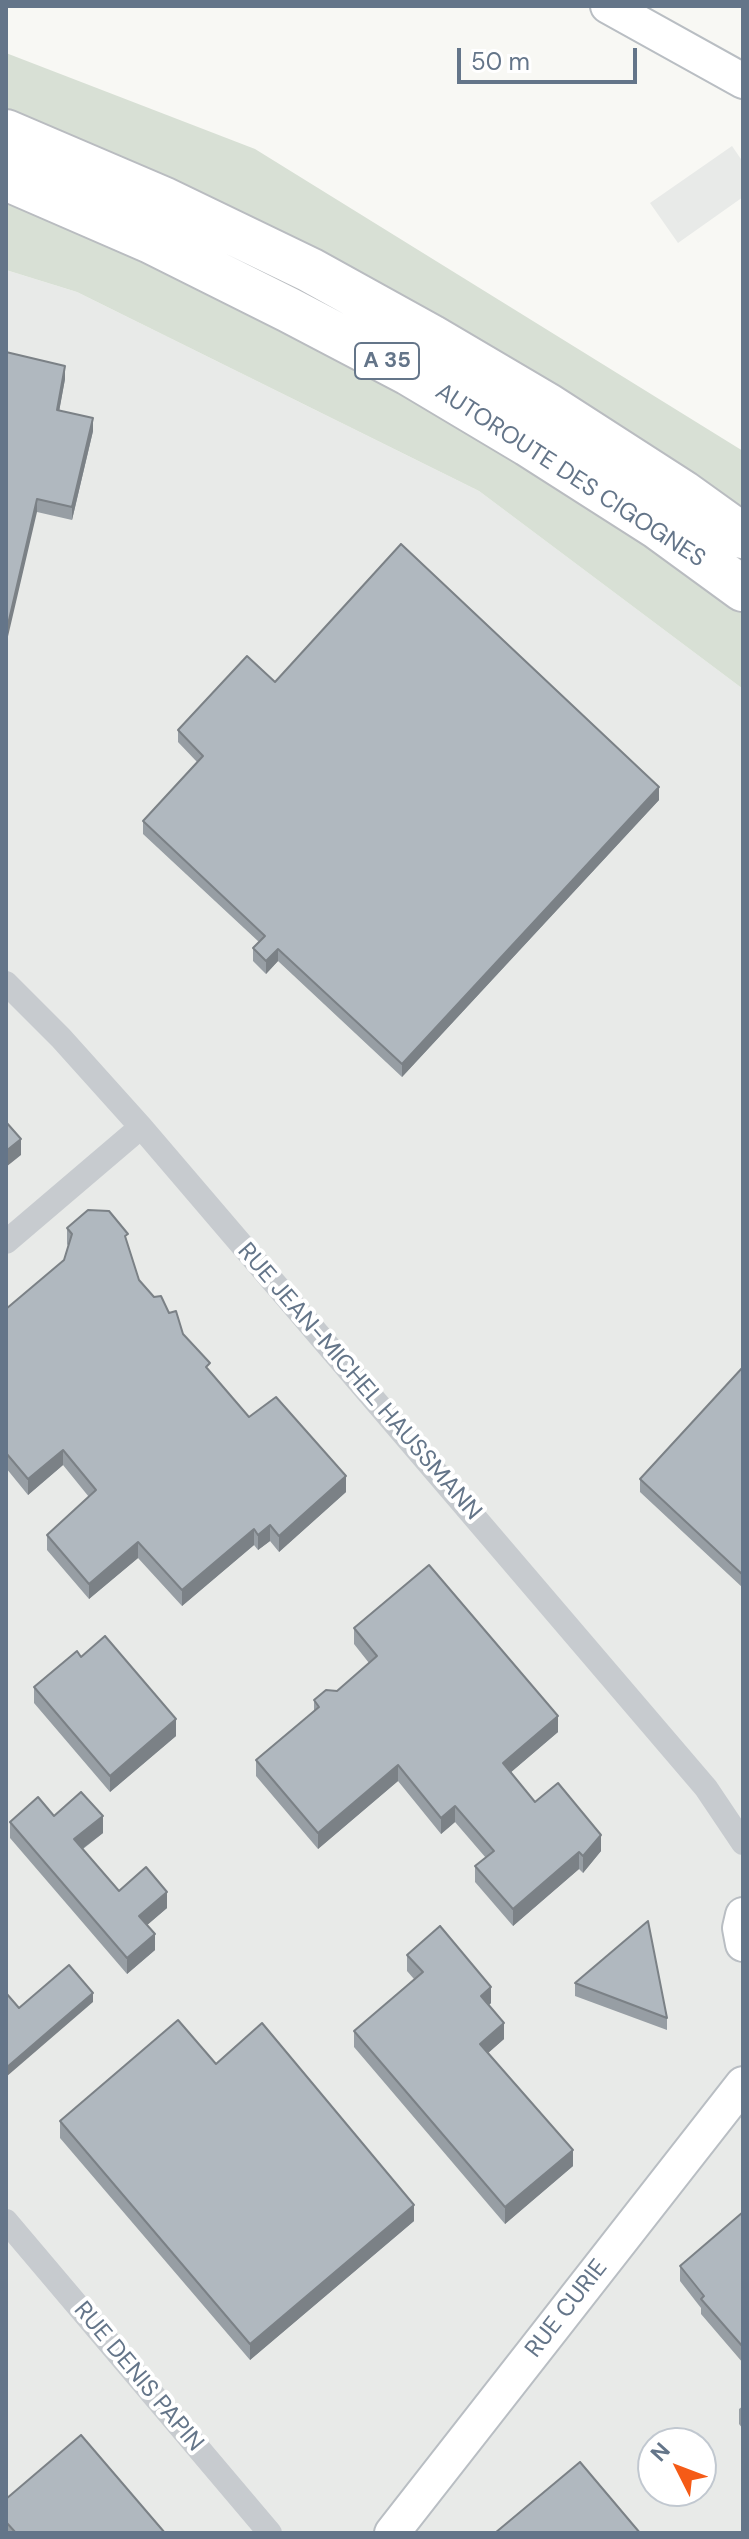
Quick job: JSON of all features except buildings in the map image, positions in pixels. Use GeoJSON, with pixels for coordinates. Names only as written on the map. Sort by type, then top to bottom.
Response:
{"type":"FeatureCollection","features":[{"type":"Feature","properties":{"kind":"highway","name":"AUTOROUTE DES CIGOGNES"},"geometry":{"type":"LineString","coordinates":[[6,132],[165,200],[324,277],[548,406],[683,493],[743,536]]}},
{"type":"Feature","properties":{"kind":"highway","name":"AUTOROUTE DES CIGOGNES"},"geometry":{"type":"LineString","coordinates":[[6,178],[151,241],[409,373],[645,519],[743,589]]}},
{"type":"Feature","properties":{"kind":"main road"},"geometry":{"type":"LineString","coordinates":[[608,6],[743,81]]}},
{"type":"Feature","properties":{"kind":"main road"},"geometry":{"type":"LineString","coordinates":[[743,1915],[740,1928],[743,1944]]}},
{"type":"Feature","properties":{"kind":"main road","name":"RUE CURIE"},"geometry":{"type":"LineString","coordinates":[[392,2533],[743,2084]]}},
{"type":"Feature","properties":{"kind":"street","name":"RUE JEAN-MICHEL HAUSSMANN"},"geometry":{"type":"LineString","coordinates":[[6,983],[61,1038],[141,1127],[706,1788],[743,1843]]}},
{"type":"Feature","properties":{"kind":"street"},"geometry":{"type":"LineString","coordinates":[[6,1242],[141,1127]]}},
{"type":"Feature","properties":{"kind":"street","name":"RUE JEAN-MICHEL HAUSSMANN"},"geometry":{"type":"LineString","coordinates":[[706,1788],[743,1809]]}},
{"type":"Feature","properties":{"kind":"street","name":"RUE DENIS PAPIN"},"geometry":{"type":"LineString","coordinates":[[6,2221],[270,2533]]}},
{"type":"Feature","properties":{"kind":"shaded area"},"geometry":{"type":"Polygon","coordinates":[[[6,53],[255,149],[743,451],[743,689],[479,491],[77,292],[6,270],[6,53]]]}},
{"type":"Feature","properties":{"kind":"shaded area"},"geometry":{"type":"Polygon","coordinates":[[[732,146],[743,162],[743,197],[678,243],[650,203],[732,146]]]}},
{"type":"Feature","properties":{"kind":"shaded area"},"geometry":{"type":"Polygon","coordinates":[[[6,270],[77,292],[479,491],[743,689],[743,2533],[6,2533],[6,270]]]}}]}
